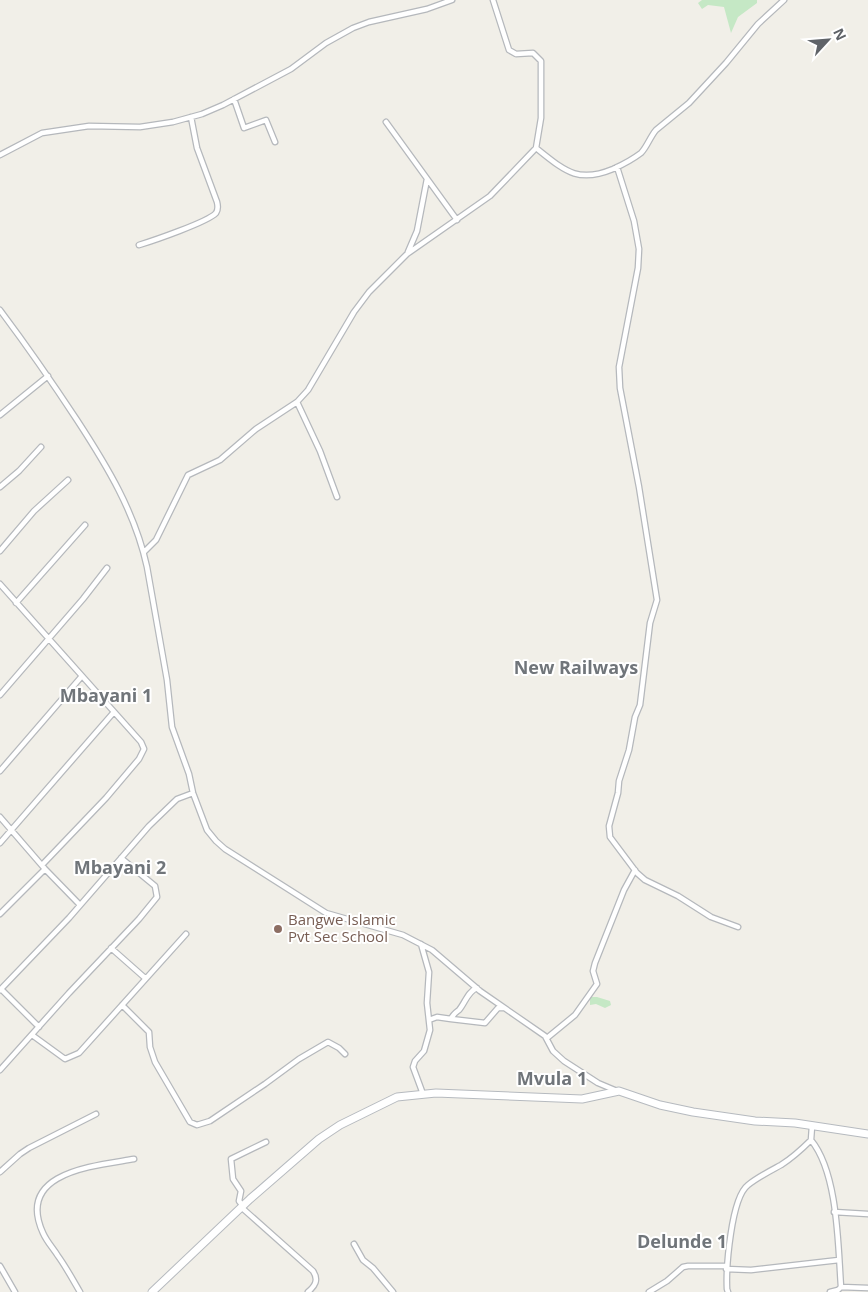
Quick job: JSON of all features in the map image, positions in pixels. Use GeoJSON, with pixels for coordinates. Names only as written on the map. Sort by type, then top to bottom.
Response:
{"type":"FeatureCollection","features":[{"type":"Feature","properties":{"kind":"street"},"geometry":{"type":"LineString","coordinates":[[0,155],[42,132],[89,126],[140,127],[191,117],[212,110],[291,69],[326,43],[353,28],[369,22],[427,9],[452,0]]}},
{"type":"Feature","properties":{"kind":"street"},"geometry":{"type":"LineString","coordinates":[[144,552],[156,540],[188,475],[220,460],[256,429],[297,402],[308,390],[361,301],[407,254],[490,196],[536,148],[541,118],[541,61],[533,53],[516,54],[509,50],[493,0]]}},
{"type":"Feature","properties":{"kind":"street"},"geometry":{"type":"LineString","coordinates":[[536,148],[554,162],[576,174],[593,176],[617,167],[640,154],[652,135],[689,103],[732,57],[758,24],[784,0]]}},
{"type":"Feature","properties":{"kind":"street"},"geometry":{"type":"LineString","coordinates":[[234,99],[244,128],[266,120],[275,142]]}},
{"type":"Feature","properties":{"kind":"street"},"geometry":{"type":"LineString","coordinates":[[139,245],[206,219],[218,210],[217,202],[197,148],[191,117]]}},
{"type":"Feature","properties":{"kind":"street"},"geometry":{"type":"LineString","coordinates":[[386,122],[457,220]]}},
{"type":"Feature","properties":{"kind":"street"},"geometry":{"type":"LineString","coordinates":[[617,167],[634,220],[639,249],[638,268],[619,367],[620,388],[639,487],[657,600],[650,623],[640,705],[635,716],[629,750],[619,781],[618,793],[609,826],[610,837],[645,880],[678,896],[711,917],[738,927]]}},
{"type":"Feature","properties":{"kind":"street"},"geometry":{"type":"LineString","coordinates":[[407,254],[417,230],[427,178]]}},
{"type":"Feature","properties":{"kind":"street"},"geometry":{"type":"LineString","coordinates":[[0,310],[48,376],[87,435],[119,488],[131,514],[144,552],[167,680],[171,721],[189,774],[193,793],[207,830],[216,841],[225,849],[326,913],[403,935],[440,956],[503,1008],[547,1038],[553,1051],[564,1061],[598,1083],[660,1105],[693,1112],[868,1134]]}},
{"type":"Feature","properties":{"kind":"street"},"geometry":{"type":"LineString","coordinates":[[0,319],[6,319]]}},
{"type":"Feature","properties":{"kind":"street"},"geometry":{"type":"LineString","coordinates":[[0,415],[48,376]]}},
{"type":"Feature","properties":{"kind":"street"},"geometry":{"type":"LineString","coordinates":[[297,402],[320,451],[337,497]]}},
{"type":"Feature","properties":{"kind":"street"},"geometry":{"type":"LineString","coordinates":[[0,487],[41,447]]}},
{"type":"Feature","properties":{"kind":"street"},"geometry":{"type":"LineString","coordinates":[[0,551],[34,511],[68,480]]}},
{"type":"Feature","properties":{"kind":"street"},"geometry":{"type":"LineString","coordinates":[[16,602],[85,525]]}},
{"type":"Feature","properties":{"kind":"street"},"geometry":{"type":"LineString","coordinates":[[0,695],[83,599],[107,568]]}},
{"type":"Feature","properties":{"kind":"street"},"geometry":{"type":"LineString","coordinates":[[0,584],[141,742],[144,750],[88,818],[0,914]]}},
{"type":"Feature","properties":{"kind":"street"},"geometry":{"type":"LineString","coordinates":[[0,770],[82,676]]}},
{"type":"Feature","properties":{"kind":"street"},"geometry":{"type":"LineString","coordinates":[[0,843],[114,712]]}},
{"type":"Feature","properties":{"kind":"street"},"geometry":{"type":"LineString","coordinates":[[39,1026],[1,990],[168,806],[180,797],[193,793]]}},
{"type":"Feature","properties":{"kind":"street"},"geometry":{"type":"LineString","coordinates":[[0,817],[80,905]]}},
{"type":"Feature","properties":{"kind":"street"},"geometry":{"type":"LineString","coordinates":[[0,1070],[157,897],[155,886],[121,858]]}},
{"type":"Feature","properties":{"kind":"street"},"geometry":{"type":"LineString","coordinates":[[547,1038],[575,1015],[597,984],[593,971],[595,963],[624,890],[635,870]]}},
{"type":"Feature","properties":{"kind":"street"},"geometry":{"type":"LineString","coordinates":[[32,1035],[65,1059],[84,1050],[145,978],[186,934]]}},
{"type":"Feature","properties":{"kind":"street"},"geometry":{"type":"LineString","coordinates":[[421,944],[428,972],[427,1003],[430,1030],[424,1051],[413,1067],[423,1094]]}},
{"type":"Feature","properties":{"kind":"street"},"geometry":{"type":"LineString","coordinates":[[111,948],[145,978]]}},
{"type":"Feature","properties":{"kind":"street"},"geometry":{"type":"LineString","coordinates":[[451,1019],[464,1004],[472,990],[477,988]]}},
{"type":"Feature","properties":{"kind":"street"},"geometry":{"type":"LineString","coordinates":[[122,1005],[148,1030],[150,1047],[158,1069],[190,1122],[197,1126],[210,1121],[299,1059],[328,1042],[345,1054]]}},
{"type":"Feature","properties":{"kind":"street"},"geometry":{"type":"LineString","coordinates":[[429,1020],[437,1017],[485,1023],[498,1008],[503,1008]]}},
{"type":"Feature","properties":{"kind":"street"},"geometry":{"type":"LineString","coordinates":[[152,1292],[242,1206],[319,1139],[340,1125],[397,1097],[423,1094],[582,1099],[619,1092]]}},
{"type":"Feature","properties":{"kind":"street"},"geometry":{"type":"LineString","coordinates":[[0,1172],[29,1148],[96,1114]]}},
{"type":"Feature","properties":{"kind":"street"},"geometry":{"type":"LineString","coordinates":[[812,1126],[811,1140],[829,1181],[841,1287]]}},
{"type":"Feature","properties":{"kind":"street"},"geometry":{"type":"LineString","coordinates":[[728,1292],[726,1268],[738,1203],[746,1186],[786,1161],[811,1140]]}},
{"type":"Feature","properties":{"kind":"street"},"geometry":{"type":"LineString","coordinates":[[266,1142],[231,1159],[234,1181],[241,1192],[239,1201],[242,1206],[313,1271],[316,1281],[314,1287],[308,1292]]}},
{"type":"Feature","properties":{"kind":"street"},"geometry":{"type":"LineString","coordinates":[[80,1292],[66,1266],[42,1232],[38,1216],[40,1194],[45,1187],[76,1170],[134,1159]]}},
{"type":"Feature","properties":{"kind":"street"},"geometry":{"type":"LineString","coordinates":[[834,1212],[868,1214]]}},
{"type":"Feature","properties":{"kind":"street"},"geometry":{"type":"LineString","coordinates":[[354,1244],[363,1260],[373,1268],[393,1292]]}},
{"type":"Feature","properties":{"kind":"street"},"geometry":{"type":"LineString","coordinates":[[649,1292],[683,1267],[688,1266],[751,1270],[839,1260]]}},
{"type":"Feature","properties":{"kind":"street"},"geometry":{"type":"LineString","coordinates":[[0,1266],[15,1292]]}},
{"type":"Feature","properties":{"kind":"street"},"geometry":{"type":"LineString","coordinates":[[830,1292],[841,1287],[868,1288]]}},
{"type":"Feature","properties":{"kind":"green space"},"geometry":{"type":"Polygon","coordinates":[[[702,0],[757,0],[757,3],[738,17],[731,33],[724,7],[708,5],[702,9],[698,3],[702,0]]]}},
{"type":"Feature","properties":{"kind":"green space"},"geometry":{"type":"Polygon","coordinates":[[[590,997],[610,1001],[611,1005],[605,1008],[596,1004],[590,1005],[590,997]]]}},
{"type":"Feature","properties":{"kind":"place","name":"Bangwe Islamic Pvt Sec School"},"geometry":{"type":"Point","coordinates":[278,929]}},
{"type":"Feature","properties":{"kind":"district","name":"New Railways"},"geometry":{"type":"Point","coordinates":[576,668]}},
{"type":"Feature","properties":{"kind":"district","name":"Mbayani 1"},"geometry":{"type":"Point","coordinates":[106,696]}},
{"type":"Feature","properties":{"kind":"district","name":"Mbayani 2"},"geometry":{"type":"Point","coordinates":[120,868]}},
{"type":"Feature","properties":{"kind":"district","name":"Mvula 1"},"geometry":{"type":"Point","coordinates":[552,1079]}},
{"type":"Feature","properties":{"kind":"district","name":"Delunde 1"},"geometry":{"type":"Point","coordinates":[682,1242]}}]}
